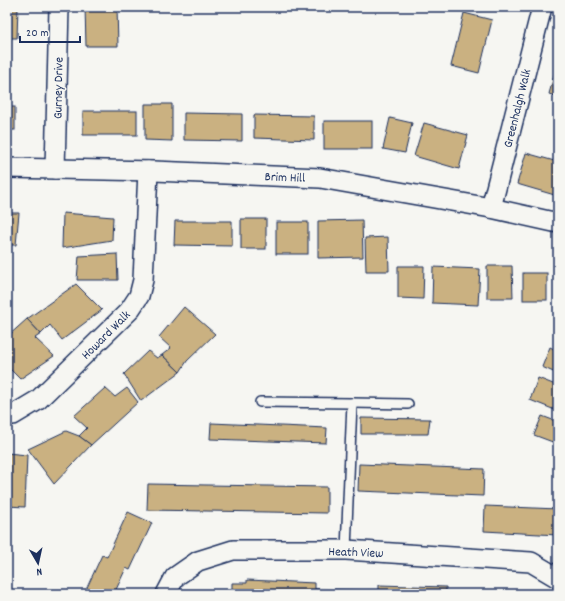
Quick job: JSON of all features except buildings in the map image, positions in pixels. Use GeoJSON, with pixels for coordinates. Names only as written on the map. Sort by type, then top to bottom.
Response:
{"type":"FeatureCollection","features":[{"type":"Feature","properties":{"kind":"street","name":"Gurney Drive"},"geometry":{"type":"LineString","coordinates":[[55,170],[58,7]]}},
{"type":"Feature","properties":{"kind":"street","name":"Greenhalgh Walk"},"geometry":{"type":"LineString","coordinates":[[491,208],[542,7]]}},
{"type":"Feature","properties":{"kind":"street","name":"Brim Hill"},"geometry":{"type":"LineString","coordinates":[[7,168],[148,171],[320,178],[491,208],[558,223]]}},
{"type":"Feature","properties":{"kind":"street","name":"Howard Walk"},"geometry":{"type":"LineString","coordinates":[[7,416],[13,415],[38,400],[129,311],[139,296],[143,280],[148,171]]}},
{"type":"Feature","properties":{"kind":"street","name":"Heath View"},"geometry":{"type":"LineString","coordinates":[[166,594],[175,577],[198,561],[233,550],[346,550],[530,562],[558,578]]}},
{"type":"Feature","properties":{"kind":"lane"},"geometry":{"type":"LineString","coordinates":[[260,402],[408,404]]}},
{"type":"Feature","properties":{"kind":"lane"},"geometry":{"type":"LineString","coordinates":[[346,550],[352,403]]}}]}
